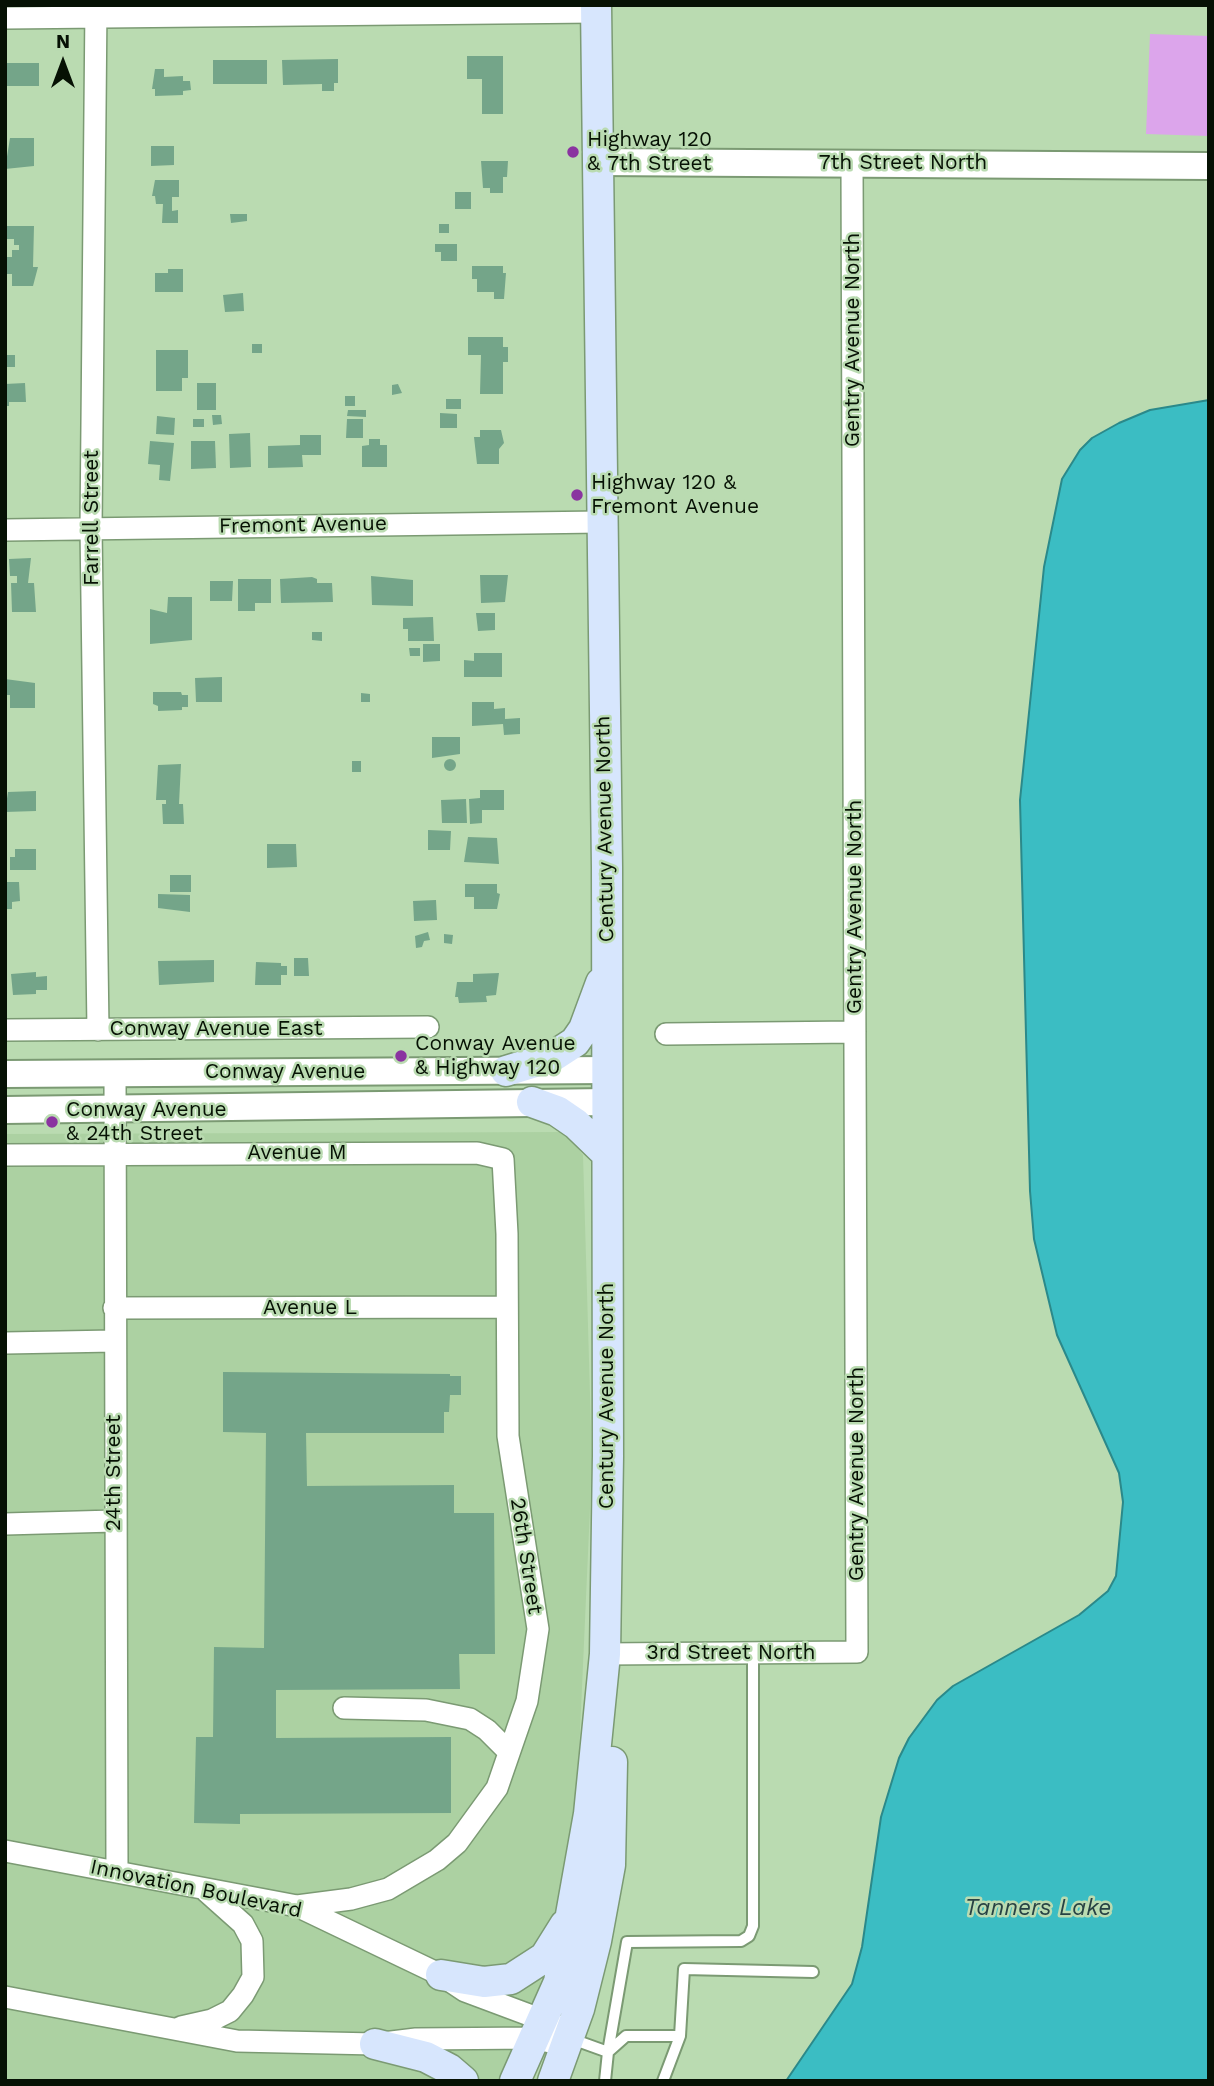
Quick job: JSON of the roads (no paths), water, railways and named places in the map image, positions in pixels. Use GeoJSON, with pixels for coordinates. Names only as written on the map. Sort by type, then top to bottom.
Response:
{"type":"FeatureCollection","features":[{"type":"Feature","properties":{"kind":"main road","name":"Century Avenue North"},"geometry":{"type":"LineString","coordinates":[[515,2081],[559,1982],[589,1814],[605,1654],[608,1070],[596,8]]}},
{"type":"Feature","properties":{"kind":"main road"},"geometry":{"type":"LineString","coordinates":[[506,1071],[551,1058],[575,1042],[584,1029],[607,967]]}},
{"type":"Feature","properties":{"kind":"main road"},"geometry":{"type":"LineString","coordinates":[[532,1102],[566,1117],[607,1154]]}},
{"type":"Feature","properties":{"kind":"main road","name":"Century Avenue North"},"geometry":{"type":"LineString","coordinates":[[553,2081],[574,2040],[610,1865],[614,1695],[605,1654]]}},
{"type":"Feature","properties":{"kind":"main road"},"geometry":{"type":"LineString","coordinates":[[441,1975],[484,1982],[511,1979],[529,1969],[545,1957],[560,1937],[576,1896]]}},
{"type":"Feature","properties":{"kind":"main road"},"geometry":{"type":"LineString","coordinates":[[375,2044],[426,2057],[449,2068],[463,2081]]}},
{"type":"Feature","properties":{"kind":"street"},"geometry":{"type":"LineString","coordinates":[[5,18],[96,11],[596,8]]}},
{"type":"Feature","properties":{"kind":"street","name":"Farrell Street"},"geometry":{"type":"LineString","coordinates":[[96,11],[91,527],[99,1030]]}},
{"type":"Feature","properties":{"kind":"street","name":"7th Street North"},"geometry":{"type":"LineString","coordinates":[[597,162],[1209,166]]}},
{"type":"Feature","properties":{"kind":"street","name":"Gentry Avenue North"},"geometry":{"type":"LineString","coordinates":[[852,163],[857,1652]]}},
{"type":"Feature","properties":{"kind":"street","name":"Fremont Avenue"},"geometry":{"type":"LineString","coordinates":[[5,530],[601,522]]}},
{"type":"Feature","properties":{"kind":"street","name":"Conway Avenue East"},"geometry":{"type":"LineString","coordinates":[[5,1030],[428,1027]]}},
{"type":"Feature","properties":{"kind":"street"},"geometry":{"type":"LineString","coordinates":[[666,1034],[855,1032]]}},
{"type":"Feature","properties":{"kind":"street","name":"Conway Avenue"},"geometry":{"type":"LineString","coordinates":[[5,1074],[608,1070]]}},
{"type":"Feature","properties":{"kind":"street","name":"24th Street"},"geometry":{"type":"LineString","coordinates":[[115,1073],[114,1521],[117,1872]]}},
{"type":"Feature","properties":{"kind":"street","name":"Conway Avenue"},"geometry":{"type":"LineString","coordinates":[[5,1110],[607,1102]]}},
{"type":"Feature","properties":{"kind":"street","name":"Avenue M"},"geometry":{"type":"LineString","coordinates":[[5,1155],[477,1153],[503,1159]]}},
{"type":"Feature","properties":{"kind":"street","name":"26th Street"},"geometry":{"type":"LineString","coordinates":[[297,1906],[351,1899],[388,1889],[437,1860],[477,1818],[497,1788],[527,1702],[538,1629],[508,1436],[503,1159]]}},
{"type":"Feature","properties":{"kind":"street","name":"Avenue L"},"geometry":{"type":"LineString","coordinates":[[114,1308],[506,1307]]}},
{"type":"Feature","properties":{"kind":"street"},"geometry":{"type":"LineString","coordinates":[[5,1343],[114,1341]]}},
{"type":"Feature","properties":{"kind":"street"},"geometry":{"type":"LineString","coordinates":[[5,1524],[114,1521]]}},
{"type":"Feature","properties":{"kind":"street","name":"3rd Street North"},"geometry":{"type":"LineString","coordinates":[[605,1654],[857,1652]]}},
{"type":"Feature","properties":{"kind":"street"},"geometry":{"type":"LineString","coordinates":[[344,1708],[426,1710],[470,1719],[487,1730],[509,1752]]}},
{"type":"Feature","properties":{"kind":"street","name":"Innovation Boulevard"},"geometry":{"type":"LineString","coordinates":[[5,1851],[297,1906],[441,1975],[465,1991],[538,2029],[574,2040]]}},
{"type":"Feature","properties":{"kind":"street"},"geometry":{"type":"LineString","coordinates":[[168,2029],[212,2020],[229,2011],[253,1977],[252,1941],[243,1924],[203,1889]]}},
{"type":"Feature","properties":{"kind":"street","name":"Innovation Boulevard"},"geometry":{"type":"LineString","coordinates":[[5,1997],[237,2041],[375,2044],[538,2029]]}},
{"type":"Feature","properties":{"kind":"lane"},"geometry":{"type":"LineString","coordinates":[[605,2081],[627,1942],[741,1941],[749,1936],[754,1926],[754,1653]]}},
{"type":"Feature","properties":{"kind":"lane"},"geometry":{"type":"LineString","coordinates":[[663,2081],[680,2036],[684,1969],[813,1972]]}},
{"type":"Feature","properties":{"kind":"lane"},"geometry":{"type":"LineString","coordinates":[[608,2052],[626,2036],[680,2036]]}},
{"type":"Feature","properties":{"kind":"lane"},"geometry":{"type":"LineString","coordinates":[[574,2040],[608,2052]]}},
{"type":"Feature","properties":{"kind":"water","name":"Tanners Lake"},"geometry":{"type":"Polygon","coordinates":[[[1209,400],[1209,2081],[786,2081],[852,1984],[862,1947],[881,1817],[899,1758],[909,1738],[937,1700],[953,1686],[1079,1615],[1108,1591],[1116,1576],[1123,1502],[1119,1473],[1057,1335],[1034,1239],[1030,1191],[1020,800],[1044,567],[1062,479],[1080,450],[1092,438],[1119,423],[1150,410],[1209,400]]]}},
{"type":"Feature","properties":{"kind":"place","name":"Highway 120 & 7th Street"},"geometry":{"type":"Point","coordinates":[573,152]}},
{"type":"Feature","properties":{"kind":"place","name":"Highway 120 & Fremont Avenue"},"geometry":{"type":"Point","coordinates":[577,495]}},
{"type":"Feature","properties":{"kind":"place","name":"Conway Avenue & Highway 120"},"geometry":{"type":"Point","coordinates":[401,1056]}},
{"type":"Feature","properties":{"kind":"place","name":"Conway Avenue & 24th Street"},"geometry":{"type":"Point","coordinates":[52,1122]}}]}
